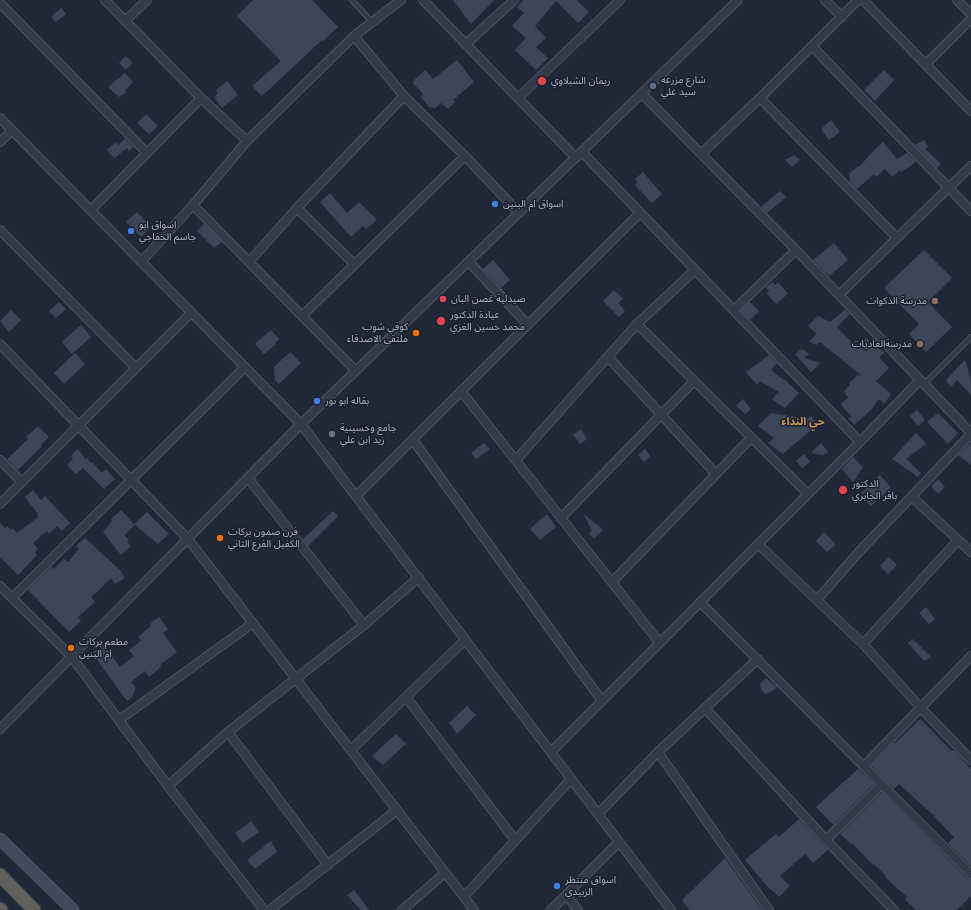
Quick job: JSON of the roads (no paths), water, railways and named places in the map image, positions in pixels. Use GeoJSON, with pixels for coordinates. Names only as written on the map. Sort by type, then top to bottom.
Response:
{"type":"FeatureCollection","features":[{"type":"Feature","properties":{"kind":"highway"},"geometry":{"type":"LineString","coordinates":[[0,875],[34,910]]}},
{"type":"Feature","properties":{"kind":"main road"},"geometry":{"type":"LineString","coordinates":[[0,839],[72,910]]}},
{"type":"Feature","properties":{"kind":"street"},"geometry":{"type":"LineString","coordinates":[[106,0],[201,98],[247,142]]}},
{"type":"Feature","properties":{"kind":"street"},"geometry":{"type":"LineString","coordinates":[[125,21],[147,0]]}},
{"type":"Feature","properties":{"kind":"street"},"geometry":{"type":"LineString","coordinates":[[141,262],[193,205],[247,142],[354,36],[401,0]]}},
{"type":"Feature","properties":{"kind":"street"},"geometry":{"type":"LineString","coordinates":[[423,0],[576,158]]}},
{"type":"Feature","properties":{"kind":"street"},"geometry":{"type":"LineString","coordinates":[[466,44],[514,0]]}},
{"type":"Feature","properties":{"kind":"street"},"geometry":{"type":"LineString","coordinates":[[518,98],[620,0]]}},
{"type":"Feature","properties":{"kind":"street"},"geometry":{"type":"LineString","coordinates":[[0,728],[301,424],[738,0]]}},
{"type":"Feature","properties":{"kind":"street"},"geometry":{"type":"LineString","coordinates":[[825,0],[842,17]]}},
{"type":"Feature","properties":{"kind":"street"},"geometry":{"type":"LineString","coordinates":[[701,154],[760,98],[858,0]]}},
{"type":"Feature","properties":{"kind":"street"},"geometry":{"type":"LineString","coordinates":[[863,0],[970,107]]}},
{"type":"Feature","properties":{"kind":"street"},"geometry":{"type":"LineString","coordinates":[[957,0],[971,14]]}},
{"type":"Feature","properties":{"kind":"street"},"geometry":{"type":"LineString","coordinates":[[0,3],[147,153]]}},
{"type":"Feature","properties":{"kind":"street"},"geometry":{"type":"LineString","coordinates":[[926,64],[971,19]]}},
{"type":"Feature","properties":{"kind":"street"},"geometry":{"type":"LineString","coordinates":[[354,36],[404,96],[465,156],[519,214]]}},
{"type":"Feature","properties":{"kind":"street"},"geometry":{"type":"LineString","coordinates":[[812,46],[971,211]]}},
{"type":"Feature","properties":{"kind":"street"},"geometry":{"type":"LineString","coordinates":[[642,94],[796,250],[971,434],[857,554],[817,600]]}},
{"type":"Feature","properties":{"kind":"street"},"geometry":{"type":"LineString","coordinates":[[249,262],[297,208],[404,96]]}},
{"type":"Feature","properties":{"kind":"street"},"geometry":{"type":"LineString","coordinates":[[91,210],[201,98]]}},
{"type":"Feature","properties":{"kind":"street"},"geometry":{"type":"LineString","coordinates":[[760,98],[896,238]]}},
{"type":"Feature","properties":{"kind":"street"},"geometry":{"type":"LineString","coordinates":[[0,118],[301,424],[672,910]]}},
{"type":"Feature","properties":{"kind":"street"},"geometry":{"type":"LineString","coordinates":[[0,142],[12,130]]}},
{"type":"Feature","properties":{"kind":"street"},"geometry":{"type":"LineString","coordinates":[[582,152],[860,442]]}},
{"type":"Feature","properties":{"kind":"street"},"geometry":{"type":"LineString","coordinates":[[302,316],[465,156]]}},
{"type":"Feature","properties":{"kind":"street"},"geometry":{"type":"LineString","coordinates":[[839,295],[971,166]]}},
{"type":"Feature","properties":{"kind":"street"},"geometry":{"type":"LineString","coordinates":[[193,205],[356,371]]}},
{"type":"Feature","properties":{"kind":"street"},"geometry":{"type":"LineString","coordinates":[[297,208],[354,264]]}},
{"type":"Feature","properties":{"kind":"street"},"geometry":{"type":"LineString","coordinates":[[356,496],[640,213]]}},
{"type":"Feature","properties":{"kind":"street"},"geometry":{"type":"LineString","coordinates":[[0,230],[136,368]]}},
{"type":"Feature","properties":{"kind":"street"},"geometry":{"type":"LineString","coordinates":[[734,310],[796,250]]}},
{"type":"Feature","properties":{"kind":"street"},"geometry":{"type":"LineString","coordinates":[[468,262],[528,325]]}},
{"type":"Feature","properties":{"kind":"street"},"geometry":{"type":"LineString","coordinates":[[516,460],[638,324],[695,270]]}},
{"type":"Feature","properties":{"kind":"street"},"geometry":{"type":"LineString","coordinates":[[0,504],[78,424],[191,313]]}},
{"type":"Feature","properties":{"kind":"street"},"geometry":{"type":"LineString","coordinates":[[638,324],[808,494]]}},
{"type":"Feature","properties":{"kind":"street"},"geometry":{"type":"LineString","coordinates":[[0,344],[188,539],[474,910]]}},
{"type":"Feature","properties":{"kind":"street"},"geometry":{"type":"LineString","coordinates":[[608,357],[716,474]]}},
{"type":"Feature","properties":{"kind":"street"},"geometry":{"type":"LineString","coordinates":[[12,598],[245,367]]}},
{"type":"Feature","properties":{"kind":"street"},"geometry":{"type":"LineString","coordinates":[[561,518],[694,380]]}},
{"type":"Feature","properties":{"kind":"street"},"geometry":{"type":"LineString","coordinates":[[550,752],[922,382]]}},
{"type":"Feature","properties":{"kind":"street"},"geometry":{"type":"LineString","coordinates":[[461,391],[660,642]]}},
{"type":"Feature","properties":{"kind":"street"},"geometry":{"type":"LineString","coordinates":[[612,582],[751,438]]}},
{"type":"Feature","properties":{"kind":"street"},"geometry":{"type":"LineString","coordinates":[[413,440],[602,701]]}},
{"type":"Feature","properties":{"kind":"street"},"geometry":{"type":"LineString","coordinates":[[0,460],[22,482]]}},
{"type":"Feature","properties":{"kind":"street"},"geometry":{"type":"LineString","coordinates":[[248,478],[364,625]]}},
{"type":"Feature","properties":{"kind":"street"},"geometry":{"type":"LineString","coordinates":[[912,497],[971,552]]}},
{"type":"Feature","properties":{"kind":"street"},"geometry":{"type":"LineString","coordinates":[[863,644],[958,540]]}},
{"type":"Feature","properties":{"kind":"street"},"geometry":{"type":"LineString","coordinates":[[758,544],[863,644],[971,760]]}},
{"type":"Feature","properties":{"kind":"street"},"geometry":{"type":"LineString","coordinates":[[168,786],[228,732],[364,625],[418,578]]}},
{"type":"Feature","properties":{"kind":"street"},"geometry":{"type":"LineString","coordinates":[[0,586],[71,656],[168,786],[264,910]]}},
{"type":"Feature","properties":{"kind":"street"},"geometry":{"type":"LineString","coordinates":[[700,602],[971,874]]}},
{"type":"Feature","properties":{"kind":"street"},"geometry":{"type":"LineString","coordinates":[[119,720],[253,623]]}},
{"type":"Feature","properties":{"kind":"street"},"geometry":{"type":"LineString","coordinates":[[351,750],[466,640]]}},
{"type":"Feature","properties":{"kind":"street"},"geometry":{"type":"LineString","coordinates":[[864,766],[971,656]]}},
{"type":"Feature","properties":{"kind":"street"},"geometry":{"type":"LineString","coordinates":[[598,814],[658,752],[758,660]]}},
{"type":"Feature","properties":{"kind":"street"},"geometry":{"type":"LineString","coordinates":[[406,696],[515,840]]}},
{"type":"Feature","properties":{"kind":"street"},"geometry":{"type":"LineString","coordinates":[[705,708],[890,909]]}},
{"type":"Feature","properties":{"kind":"street"},"geometry":{"type":"LineString","coordinates":[[228,732],[328,864]]}},
{"type":"Feature","properties":{"kind":"street"},"geometry":{"type":"LineString","coordinates":[[658,752],[769,910]]}},
{"type":"Feature","properties":{"kind":"street"},"geometry":{"type":"LineString","coordinates":[[464,897],[571,779]]}},
{"type":"Feature","properties":{"kind":"street"},"geometry":{"type":"LineString","coordinates":[[826,840],[882,784]]}},
{"type":"Feature","properties":{"kind":"street"},"geometry":{"type":"LineString","coordinates":[[270,910],[397,810]]}},
{"type":"Feature","properties":{"kind":"street"},"geometry":{"type":"LineString","coordinates":[[551,910],[619,842]]}},
{"type":"Feature","properties":{"kind":"street"},"geometry":{"type":"LineString","coordinates":[[402,910],[445,873]]}},
{"type":"Feature","properties":{"kind":"street"},"geometry":{"type":"LineString","coordinates":[[566,895],[578,910]]}},
{"type":"Feature","properties":{"kind":"lane"},"geometry":{"type":"LineString","coordinates":[[352,0],[372,22]]}},
{"type":"Feature","properties":{"kind":"lane"},"geometry":{"type":"LineString","coordinates":[[922,382],[971,337]]}},
{"type":"Feature","properties":{"kind":"place","name":"ريمان الشبلاوي"},"geometry":{"type":"Point","coordinates":[542,81]}},
{"type":"Feature","properties":{"kind":"place","name":"شارع مزرعه سيد علي"},"geometry":{"type":"Point","coordinates":[653,86]}},
{"type":"Feature","properties":{"kind":"place","name":"اسواق ام البنين"},"geometry":{"type":"Point","coordinates":[495,204]}},
{"type":"Feature","properties":{"kind":"place","name":"اسواق ابو جاسم الخفاجي"},"geometry":{"type":"Point","coordinates":[131,231]}},
{"type":"Feature","properties":{"kind":"place","name":"صيدلية غصن البان"},"geometry":{"type":"Point","coordinates":[443,299]}},
{"type":"Feature","properties":{"kind":"place","name":"مدرسة الذكوات"},"geometry":{"type":"Point","coordinates":[935,301]}},
{"type":"Feature","properties":{"kind":"place","name":"عيادة الدكتور محمد حسين الغزي"},"geometry":{"type":"Point","coordinates":[441,321]}},
{"type":"Feature","properties":{"kind":"place","name":"كوفي شوب ملتقى الاصدقاء"},"geometry":{"type":"Point","coordinates":[416,333]}},
{"type":"Feature","properties":{"kind":"place","name":"مدرسةالعاديات"},"geometry":{"type":"Point","coordinates":[920,344]}},
{"type":"Feature","properties":{"kind":"place","name":"بقاله ابو نور"},"geometry":{"type":"Point","coordinates":[317,401]}},
{"type":"Feature","properties":{"kind":"place","name":"جامع وحسينية زيد ابن علي"},"geometry":{"type":"Point","coordinates":[332,434]}},
{"type":"Feature","properties":{"kind":"place","name":"الدكتور باقر الجابري"},"geometry":{"type":"Point","coordinates":[843,490]}},
{"type":"Feature","properties":{"kind":"place","name":"فرن صمون بركات الكفيل الفرع الثاني"},"geometry":{"type":"Point","coordinates":[220,538]}},
{"type":"Feature","properties":{"kind":"place","name":"مطعم برکات ام البنین"},"geometry":{"type":"Point","coordinates":[71,648]}},
{"type":"Feature","properties":{"kind":"place","name":"اسواق منتظر الزبيدي"},"geometry":{"type":"Point","coordinates":[557,886]}},
{"type":"Feature","properties":{"kind":"district","name":"حي النداء"},"geometry":{"type":"Point","coordinates":[803,422]}}]}
